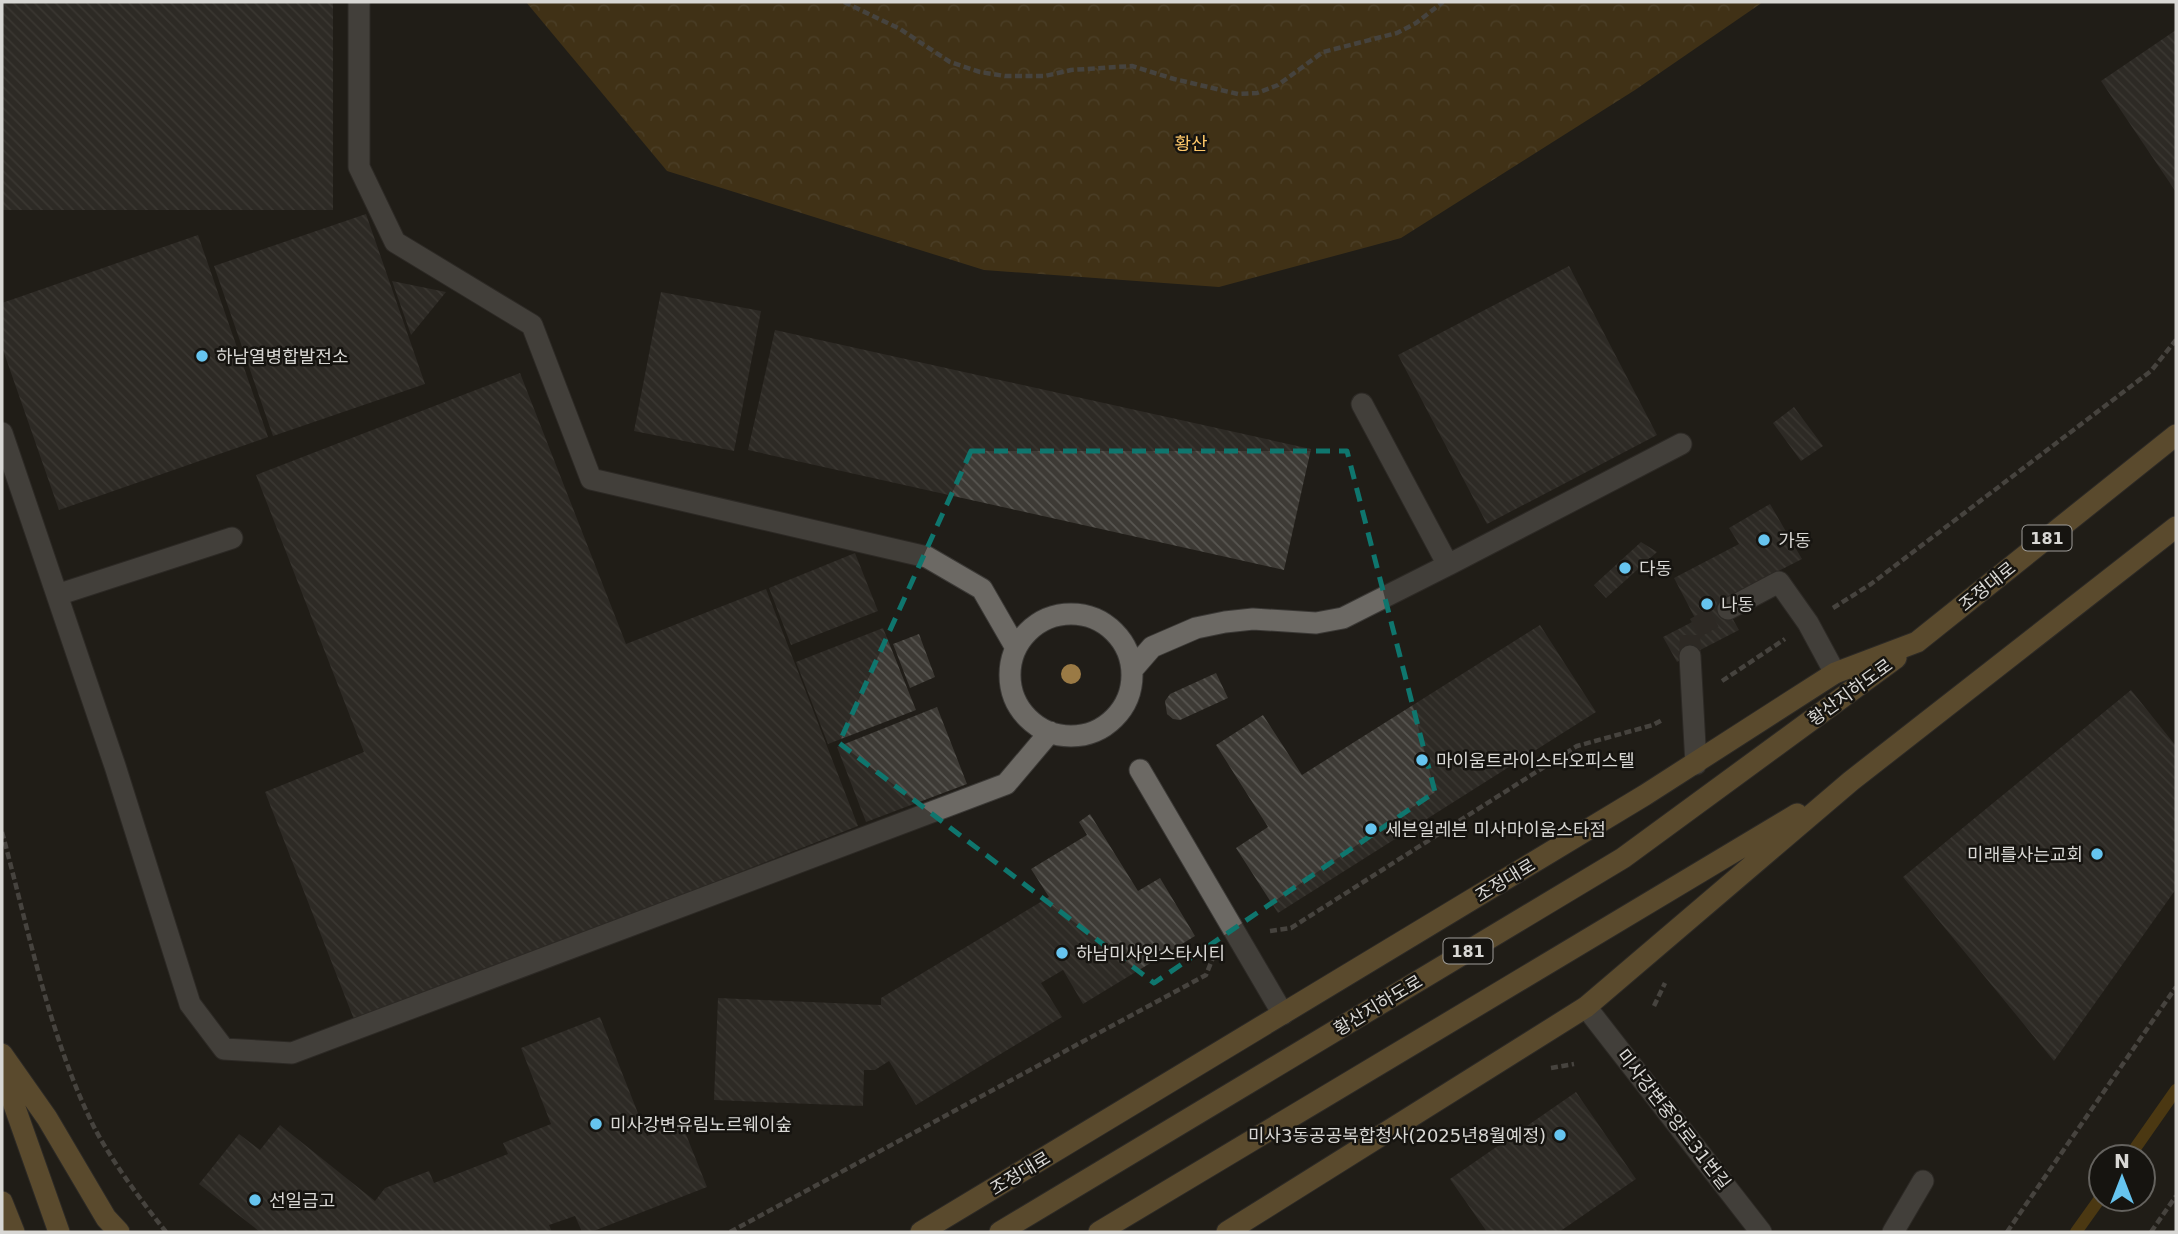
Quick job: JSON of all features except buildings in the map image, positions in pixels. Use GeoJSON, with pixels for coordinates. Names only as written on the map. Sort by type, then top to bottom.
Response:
{"type":"FeatureCollection","features":[{"type":"Feature","properties":{"kind":"main road","name":"조정대로"},"geometry":{"type":"LineString","coordinates":[[920,1232],[1696,764],[1835,673],[1917,642],[2176,435]]}},
{"type":"Feature","properties":{"kind":"main road"},"geometry":{"type":"LineString","coordinates":[[1227,1232],[1586,1007],[1851,781],[2176,527]]}},
{"type":"Feature","properties":{"kind":"main road","name":"황산지하도로"},"geometry":{"type":"LineString","coordinates":[[1000,1232],[1623,858],[1917,642]]}},
{"type":"Feature","properties":{"kind":"main road"},"geometry":{"type":"LineString","coordinates":[[1099,1232],[1851,781]]}},
{"type":"Feature","properties":{"kind":"main road"},"geometry":{"type":"LineString","coordinates":[[2,1054],[47,1118],[106,1218],[119,1232]]}},
{"type":"Feature","properties":{"kind":"main road"},"geometry":{"type":"LineString","coordinates":[[2,1071],[59,1232]]}},
{"type":"Feature","properties":{"kind":"main road"},"geometry":{"type":"LineString","coordinates":[[2,1202],[15,1232]]}},
{"type":"Feature","properties":{"kind":"street"},"geometry":{"type":"LineString","coordinates":[[359,2],[359,167],[395,242],[532,325],[591,479],[927,557],[982,589],[1016,648]]}},
{"type":"Feature","properties":{"kind":"street"},"geometry":{"type":"LineString","coordinates":[[1362,404],[1448,565]]}},
{"type":"Feature","properties":{"kind":"street"},"geometry":{"type":"LineString","coordinates":[[2,433],[115,766],[190,1004],[224,1049],[292,1053],[1006,784],[1050,732]]}},
{"type":"Feature","properties":{"kind":"street"},"geometry":{"type":"LineString","coordinates":[[1132,670],[1152,647],[1196,628],[1253,619],[1316,623],[1343,618],[1681,444]]}},
{"type":"Feature","properties":{"kind":"street"},"geometry":{"type":"LineString","coordinates":[[57,595],[232,538]]}},
{"type":"Feature","properties":{"kind":"street"},"geometry":{"type":"LineString","coordinates":[[1728,609],[1780,582],[1808,623],[1835,673]]}},
{"type":"Feature","properties":{"kind":"street"},"geometry":{"type":"LineString","coordinates":[[1063,614],[1082,615],[1101,621],[1117,634],[1128,650],[1132,670],[1131,689],[1123,708],[1109,723],[1091,733],[1070,736],[1050,732],[1032,722],[1019,706],[1011,687],[1011,667],[1016,648],[1028,632],[1044,620],[1063,614]]}},
{"type":"Feature","properties":{"kind":"street"},"geometry":{"type":"LineString","coordinates":[[1690,656],[1696,764]]}},
{"type":"Feature","properties":{"kind":"street"},"geometry":{"type":"LineString","coordinates":[[1140,770],[1283,1014]]}},
{"type":"Feature","properties":{"kind":"street","name":"미사강변중앙로31번길"},"geometry":{"type":"LineString","coordinates":[[1586,1007],[1761,1232]]}},
{"type":"Feature","properties":{"kind":"street"},"geometry":{"type":"LineString","coordinates":[[1893,1232],[1923,1181]]}},
{"type":"Feature","properties":{"kind":"path"},"geometry":{"type":"LineString","coordinates":[[844,2],[900,29],[950,62],[980,72],[1005,76],[1045,76],[1072,70],[1132,66],[1238,94],[1257,93],[1278,85],[1323,52],[1397,33],[1416,23],[1443,2]]}},
{"type":"Feature","properties":{"kind":"path"},"geometry":{"type":"LineString","coordinates":[[1275,929],[1291,928],[1577,746],[1653,725],[1694,701],[1808,623],[1871,584],[2151,371],[2176,340]]}},
{"type":"Feature","properties":{"kind":"path"},"geometry":{"type":"LineString","coordinates":[[2,832],[66,1063],[95,1128],[147,1209],[166,1232]]}},
{"type":"Feature","properties":{"kind":"path"},"geometry":{"type":"LineString","coordinates":[[730,1232],[1206,975],[1212,956]]}},
{"type":"Feature","properties":{"kind":"path"},"geometry":{"type":"LineString","coordinates":[[1654,1006],[1665,983]]}},
{"type":"Feature","properties":{"kind":"path"},"geometry":{"type":"LineString","coordinates":[[2007,1232],[2176,986]]}},
{"type":"Feature","properties":{"kind":"path"},"geometry":{"type":"LineString","coordinates":[[1547,1069],[1574,1064]]}},
{"type":"Feature","properties":{"kind":"path"},"geometry":{"type":"LineString","coordinates":[[2151,1232],[2176,1196]]}},
{"type":"Feature","properties":{"kind":"highlighted area"},"geometry":{"type":"Polygon","coordinates":[[[971,451],[1347,451],[1435,792],[1154,983],[839,743],[971,451]]]}},
{"type":"Feature","properties":{"kind":"green space","name":"황산"},"geometry":{"type":"Polygon","coordinates":[[[526,2],[1763,2],[1635,90],[1401,238],[1219,287],[984,270],[667,171],[526,2]]]}},
{"type":"Feature","properties":{"kind":"waterway"},"geometry":{"type":"LineString","coordinates":[[2139,1143],[2176,1090]]}},
{"type":"Feature","properties":{"kind":"waterway"},"geometry":{"type":"LineString","coordinates":[[2076,1232],[2090,1213]]}},
{"type":"Feature","properties":{"kind":"tunnel"},"geometry":{"type":"LineString","coordinates":[[1690,656],[1690,631],[1728,609]]}},
{"type":"Feature","properties":{"kind":"place","name":"하남열병합발전소"},"geometry":{"type":"Point","coordinates":[202,356]}},
{"type":"Feature","properties":{"kind":"place","name":"가동"},"geometry":{"type":"Point","coordinates":[1764,540]}},
{"type":"Feature","properties":{"kind":"place","name":"다동"},"geometry":{"type":"Point","coordinates":[1625,568]}},
{"type":"Feature","properties":{"kind":"place","name":"나동"},"geometry":{"type":"Point","coordinates":[1707,604]}},
{"type":"Feature","properties":{"kind":"place","name":"마이움트라이스타오피스텔"},"geometry":{"type":"Point","coordinates":[1422,760]}},
{"type":"Feature","properties":{"kind":"place","name":"세븐일레븐 미사마이움스타점"},"geometry":{"type":"Point","coordinates":[1371,829]}},
{"type":"Feature","properties":{"kind":"place","name":"미래를사는교회"},"geometry":{"type":"Point","coordinates":[2097,854]}},
{"type":"Feature","properties":{"kind":"place","name":"하남미사인스타시티"},"geometry":{"type":"Point","coordinates":[1062,953]}},
{"type":"Feature","properties":{"kind":"place","name":"미사강변유림노르웨이숲"},"geometry":{"type":"Point","coordinates":[596,1124]}},
{"type":"Feature","properties":{"kind":"place","name":"미사3동공공복합청사(2025년8월예정)"},"geometry":{"type":"Point","coordinates":[1560,1135]}},
{"type":"Feature","properties":{"kind":"place","name":"선일금고"},"geometry":{"type":"Point","coordinates":[255,1200]}}]}
